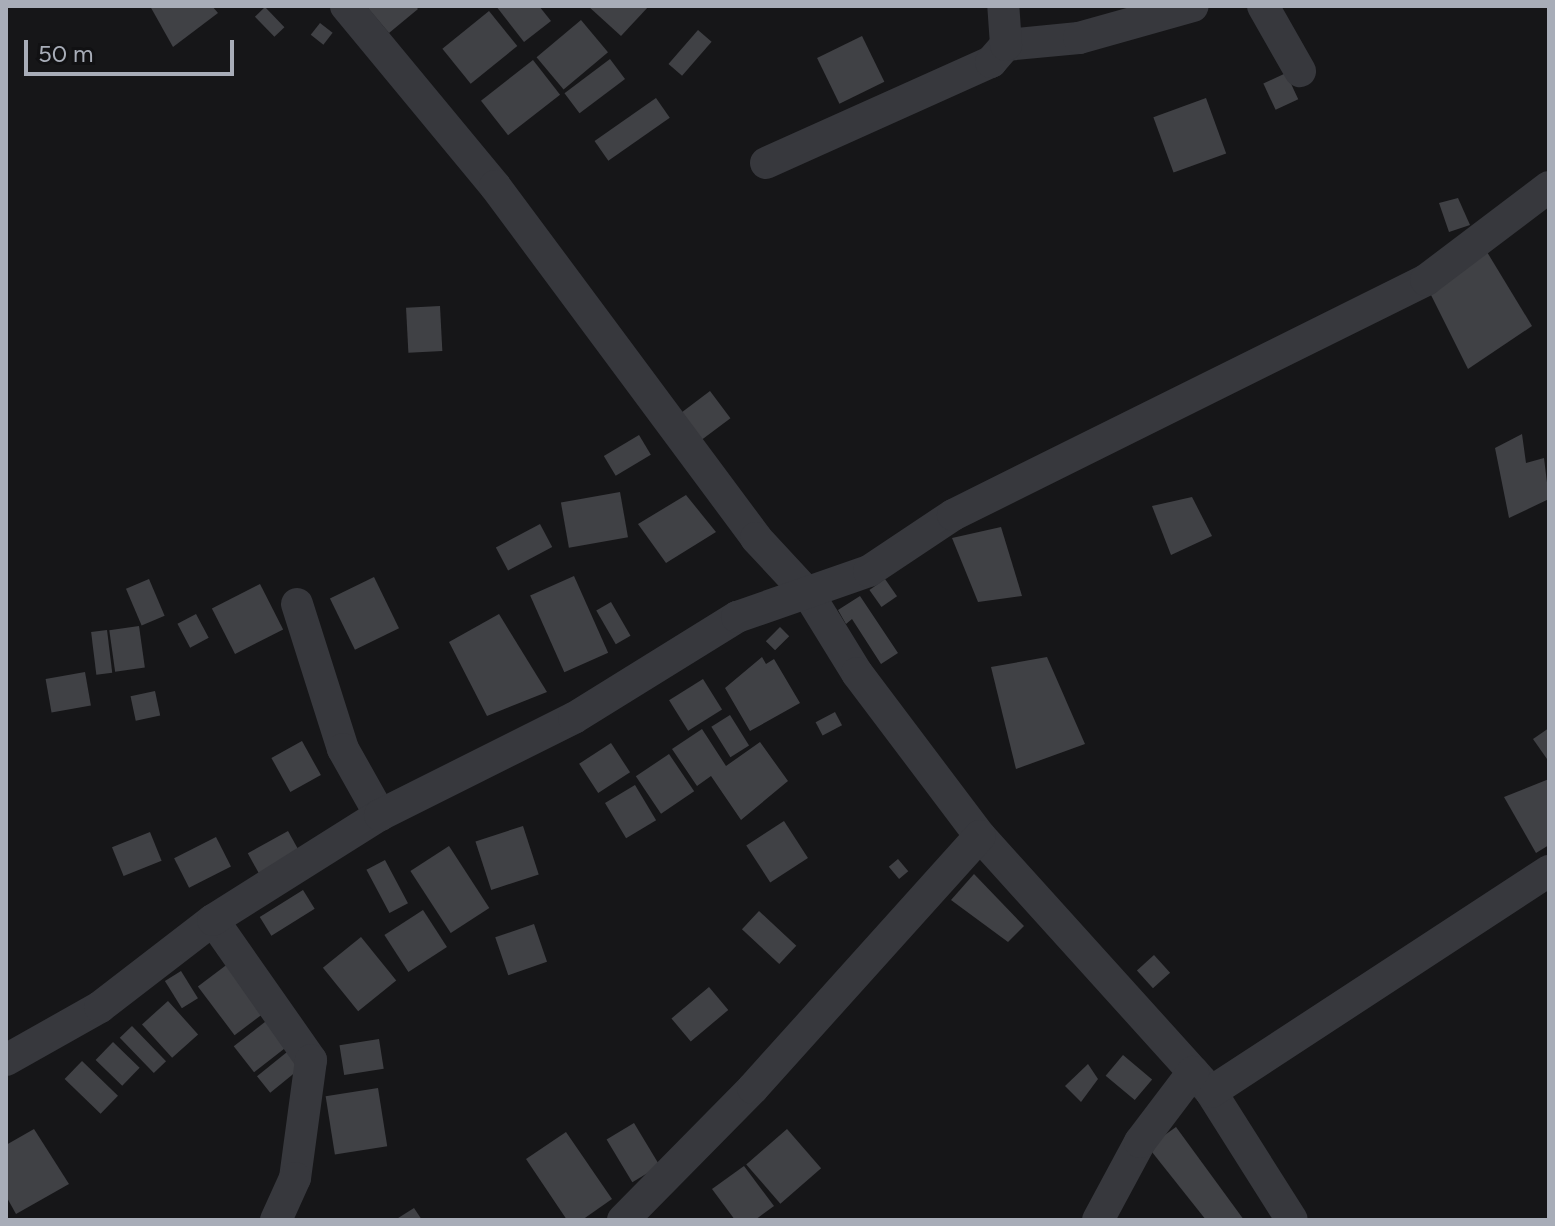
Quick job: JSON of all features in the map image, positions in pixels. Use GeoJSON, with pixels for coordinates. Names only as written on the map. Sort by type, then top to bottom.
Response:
{"type":"FeatureCollection","features":[{"type":"Feature","properties":{"kind":"street"},"geometry":{"type":"LineString","coordinates":[[346,6],[495,186],[756,538],[809,595],[857,673],[980,836],[1202,1082],[1292,1220]]}},
{"type":"Feature","properties":{"kind":"street"},"geometry":{"type":"LineString","coordinates":[[1003,6],[1006,45]]}},
{"type":"Feature","properties":{"kind":"street"},"geometry":{"type":"LineString","coordinates":[[766,163],[991,62],[1006,45],[1079,38],[1193,6]]}},
{"type":"Feature","properties":{"kind":"street"},"geometry":{"type":"LineString","coordinates":[[1263,6],[1300,71]]}},
{"type":"Feature","properties":{"kind":"street"},"geometry":{"type":"LineString","coordinates":[[6,1060],[100,1007],[213,920],[380,815],[574,718],[737,617],[809,595],[869,571],[953,515],[1426,280],[1549,187]]}},
{"type":"Feature","properties":{"kind":"street"},"geometry":{"type":"LineString","coordinates":[[297,604],[343,749],[380,815]]}},
{"type":"Feature","properties":{"kind":"street"},"geometry":{"type":"LineString","coordinates":[[623,1220],[753,1088],[980,836]]}},
{"type":"Feature","properties":{"kind":"street"},"geometry":{"type":"LineString","coordinates":[[1098,1220],[1140,1142],[1202,1082],[1549,871]]}},
{"type":"Feature","properties":{"kind":"street"},"geometry":{"type":"LineString","coordinates":[[213,920],[311,1060],[295,1178],[276,1220]]}},
{"type":"Feature","properties":{"kind":"building"},"geometry":{"type":"Polygon","coordinates":[[[150,6],[212,6],[218,13],[173,47],[150,6]]]}},
{"type":"Feature","properties":{"kind":"building"},"geometry":{"type":"Polygon","coordinates":[[[366,6],[415,6],[418,9],[389,33],[366,6]]]}},
{"type":"Feature","properties":{"kind":"building"},"geometry":{"type":"Polygon","coordinates":[[[496,6],[539,6],[551,21],[524,42],[496,6]]]}},
{"type":"Feature","properties":{"kind":"building"},"geometry":{"type":"Polygon","coordinates":[[[588,6],[649,6],[621,36],[588,6]]]}},
{"type":"Feature","properties":{"kind":"building"},"geometry":{"type":"Polygon","coordinates":[[[265,7],[284,27],[274,37],[255,17],[265,7]]]}},
{"type":"Feature","properties":{"kind":"building"},"geometry":{"type":"Polygon","coordinates":[[[489,11],[517,46],[471,84],[442,49],[489,11]]]}},
{"type":"Feature","properties":{"kind":"building"},"geometry":{"type":"Polygon","coordinates":[[[581,20],[608,52],[564,89],[537,57],[581,20]]]}},
{"type":"Feature","properties":{"kind":"building"},"geometry":{"type":"Polygon","coordinates":[[[320,23],[333,33],[323,45],[311,35],[320,23]]]}},
{"type":"Feature","properties":{"kind":"building"},"geometry":{"type":"Polygon","coordinates":[[[698,30],[712,42],[682,76],[668,64],[698,30]]]}},
{"type":"Feature","properties":{"kind":"building"},"geometry":{"type":"Polygon","coordinates":[[[862,36],[884,82],[839,104],[817,58],[862,36]]]}},
{"type":"Feature","properties":{"kind":"building"},"geometry":{"type":"Polygon","coordinates":[[[610,59],[625,79],[580,113],[564,93],[610,59]]]}},
{"type":"Feature","properties":{"kind":"building"},"geometry":{"type":"Polygon","coordinates":[[[533,60],[560,95],[508,135],[481,101],[533,60]]]}},
{"type":"Feature","properties":{"kind":"building"},"geometry":{"type":"Polygon","coordinates":[[[1286,73],[1298,99],[1276,110],[1263,84],[1286,73]]]}},
{"type":"Feature","properties":{"kind":"building"},"geometry":{"type":"Polygon","coordinates":[[[656,98],[670,118],[608,161],[595,141],[656,98]]]}},
{"type":"Feature","properties":{"kind":"building"},"geometry":{"type":"Polygon","coordinates":[[[1206,98],[1226,153],[1174,173],[1153,117],[1206,98]]]}},
{"type":"Feature","properties":{"kind":"building"},"geometry":{"type":"Polygon","coordinates":[[[1458,198],[1470,225],[1449,232],[1439,203],[1458,198]]]}},
{"type":"Feature","properties":{"kind":"building"},"geometry":{"type":"Polygon","coordinates":[[[1487,252],[1532,326],[1468,369],[1428,289],[1487,252]]]}},
{"type":"Feature","properties":{"kind":"building"},"geometry":{"type":"Polygon","coordinates":[[[440,306],[442,351],[408,353],[406,308],[440,306]]]}},
{"type":"Feature","properties":{"kind":"building"},"geometry":{"type":"Polygon","coordinates":[[[710,391],[730,418],[702,440],[681,413],[710,391]]]}},
{"type":"Feature","properties":{"kind":"building"},"geometry":{"type":"Polygon","coordinates":[[[1522,434],[1526,463],[1544,458],[1549,499],[1509,518],[1495,448],[1522,434]]]}},
{"type":"Feature","properties":{"kind":"building"},"geometry":{"type":"Polygon","coordinates":[[[639,435],[651,455],[616,476],[604,456],[639,435]]]}},
{"type":"Feature","properties":{"kind":"building"},"geometry":{"type":"Polygon","coordinates":[[[620,492],[628,537],[569,548],[561,502],[620,492]]]}},
{"type":"Feature","properties":{"kind":"building"},"geometry":{"type":"Polygon","coordinates":[[[686,495],[716,532],[666,563],[638,524],[686,495]]]}},
{"type":"Feature","properties":{"kind":"building"},"geometry":{"type":"Polygon","coordinates":[[[1192,497],[1212,536],[1171,555],[1152,506],[1192,497]]]}},
{"type":"Feature","properties":{"kind":"building"},"geometry":{"type":"Polygon","coordinates":[[[540,524],[552,547],[508,570],[496,547],[540,524]]]}},
{"type":"Feature","properties":{"kind":"building"},"geometry":{"type":"Polygon","coordinates":[[[1001,527],[1022,596],[978,602],[952,538],[1001,527]]]}},
{"type":"Feature","properties":{"kind":"building"},"geometry":{"type":"Polygon","coordinates":[[[574,576],[608,653],[564,672],[530,596],[574,576]]]}},
{"type":"Feature","properties":{"kind":"building"},"geometry":{"type":"Polygon","coordinates":[[[374,577],[399,628],[355,650],[330,598],[374,577]]]}},
{"type":"Feature","properties":{"kind":"building"},"geometry":{"type":"Polygon","coordinates":[[[149,579],[165,616],[142,626],[126,589],[149,579]]]}},
{"type":"Feature","properties":{"kind":"building"},"geometry":{"type":"Polygon","coordinates":[[[885,579],[897,596],[881,607],[869,590],[885,579]]]}},
{"type":"Feature","properties":{"kind":"building"},"geometry":{"type":"Polygon","coordinates":[[[260,584],[283,629],[235,654],[212,609],[260,584]]]}},
{"type":"Feature","properties":{"kind":"building"},"geometry":{"type":"Polygon","coordinates":[[[860,596],[898,653],[881,664],[852,619],[846,624],[838,610],[860,596]]]}},
{"type":"Feature","properties":{"kind":"building"},"geometry":{"type":"Polygon","coordinates":[[[611,602],[630,636],[616,644],[596,610],[611,602]]]}},
{"type":"Feature","properties":{"kind":"building"},"geometry":{"type":"Polygon","coordinates":[[[196,614],[209,638],[190,648],[177,624],[196,614]]]}},
{"type":"Feature","properties":{"kind":"building"},"geometry":{"type":"Polygon","coordinates":[[[499,614],[547,692],[487,716],[449,642],[499,614]]]}},
{"type":"Feature","properties":{"kind":"building"},"geometry":{"type":"Polygon","coordinates":[[[139,626],[145,668],[115,672],[109,630],[139,626]]]}},
{"type":"Feature","properties":{"kind":"building"},"geometry":{"type":"Polygon","coordinates":[[[780,627],[789,636],[775,650],[766,641],[780,627]]]}},
{"type":"Feature","properties":{"kind":"building"},"geometry":{"type":"Polygon","coordinates":[[[107,630],[112,673],[96,675],[91,632],[107,630]]]}},
{"type":"Feature","properties":{"kind":"building"},"geometry":{"type":"Polygon","coordinates":[[[762,657],[766,664],[774,659],[800,703],[750,731],[725,688],[762,657]]]}},
{"type":"Feature","properties":{"kind":"building"},"geometry":{"type":"Polygon","coordinates":[[[1047,657],[1085,744],[1016,769],[991,667],[1047,657]]]}},
{"type":"Feature","properties":{"kind":"building"},"geometry":{"type":"Polygon","coordinates":[[[85,672],[91,705],[52,712],[46,679],[85,672]]]}},
{"type":"Feature","properties":{"kind":"building"},"geometry":{"type":"Polygon","coordinates":[[[703,679],[722,710],[688,731],[669,700],[703,679]]]}},
{"type":"Feature","properties":{"kind":"building"},"geometry":{"type":"Polygon","coordinates":[[[155,691],[160,715],[136,721],[131,696],[155,691]]]}},
{"type":"Feature","properties":{"kind":"building"},"geometry":{"type":"Polygon","coordinates":[[[835,712],[842,725],[823,736],[816,722],[835,712]]]}},
{"type":"Feature","properties":{"kind":"building"},"geometry":{"type":"Polygon","coordinates":[[[730,715],[749,746],[730,757],[711,727],[730,715]]]}},
{"type":"Feature","properties":{"kind":"building"},"geometry":{"type":"Polygon","coordinates":[[[1549,728],[1549,758],[1547,759],[1533,739],[1549,728]]]}},
{"type":"Feature","properties":{"kind":"building"},"geometry":{"type":"Polygon","coordinates":[[[702,729],[726,766],[760,742],[788,781],[741,820],[711,776],[697,786],[672,749],[702,729]]]}},
{"type":"Feature","properties":{"kind":"building"},"geometry":{"type":"Polygon","coordinates":[[[302,741],[321,775],[290,792],[271,758],[302,741]]]}},
{"type":"Feature","properties":{"kind":"building"},"geometry":{"type":"Polygon","coordinates":[[[611,743],[630,772],[598,793],[579,764],[611,743]]]}},
{"type":"Feature","properties":{"kind":"building"},"geometry":{"type":"Polygon","coordinates":[[[669,754],[694,791],[661,814],[636,776],[669,754]]]}},
{"type":"Feature","properties":{"kind":"building"},"geometry":{"type":"Polygon","coordinates":[[[1549,779],[1549,845],[1536,853],[1504,797],[1549,779]]]}},
{"type":"Feature","properties":{"kind":"building"},"geometry":{"type":"Polygon","coordinates":[[[635,785],[656,820],[626,838],[605,803],[635,785]]]}},
{"type":"Feature","properties":{"kind":"building"},"geometry":{"type":"Polygon","coordinates":[[[784,821],[808,858],[770,882],[746,846],[784,821]]]}},
{"type":"Feature","properties":{"kind":"building"},"geometry":{"type":"Polygon","coordinates":[[[523,826],[539,875],[491,890],[475,841],[523,826]]]}},
{"type":"Feature","properties":{"kind":"building"},"geometry":{"type":"Polygon","coordinates":[[[288,831],[301,854],[260,876],[248,853],[288,831]]]}},
{"type":"Feature","properties":{"kind":"building"},"geometry":{"type":"Polygon","coordinates":[[[150,832],[162,861],[124,876],[112,847],[150,832]]]}},
{"type":"Feature","properties":{"kind":"building"},"geometry":{"type":"Polygon","coordinates":[[[216,837],[231,866],[189,888],[174,858],[216,837]]]}},
{"type":"Feature","properties":{"kind":"building"},"geometry":{"type":"Polygon","coordinates":[[[449,846],[489,908],[451,933],[410,871],[449,846]]]}},
{"type":"Feature","properties":{"kind":"building"},"geometry":{"type":"Polygon","coordinates":[[[898,859],[908,871],[899,879],[889,867],[898,859]]]}},
{"type":"Feature","properties":{"kind":"building"},"geometry":{"type":"Polygon","coordinates":[[[385,860],[408,903],[389,913],[366,870],[385,860]]]}},
{"type":"Feature","properties":{"kind":"building"},"geometry":{"type":"Polygon","coordinates":[[[974,874],[1024,926],[1008,942],[951,900],[974,874]]]}},
{"type":"Feature","properties":{"kind":"building"},"geometry":{"type":"Polygon","coordinates":[[[303,890],[315,909],[271,936],[260,917],[303,890]]]}},
{"type":"Feature","properties":{"kind":"building"},"geometry":{"type":"Polygon","coordinates":[[[423,910],[447,947],[408,972],[384,935],[423,910]]]}},
{"type":"Feature","properties":{"kind":"building"},"geometry":{"type":"Polygon","coordinates":[[[759,911],[796,946],[779,964],[742,929],[759,911]]]}},
{"type":"Feature","properties":{"kind":"building"},"geometry":{"type":"Polygon","coordinates":[[[534,924],[547,962],[508,975],[495,937],[534,924]]]}},
{"type":"Feature","properties":{"kind":"building"},"geometry":{"type":"Polygon","coordinates":[[[361,937],[396,981],[358,1011],[323,968],[361,937]]]}},
{"type":"Feature","properties":{"kind":"building"},"geometry":{"type":"Polygon","coordinates":[[[1154,955],[1170,973],[1153,988],[1137,970],[1154,955]]]}},
{"type":"Feature","properties":{"kind":"building"},"geometry":{"type":"Polygon","coordinates":[[[229,963],[266,1012],[235,1035],[198,986],[229,963]]]}},
{"type":"Feature","properties":{"kind":"building"},"geometry":{"type":"Polygon","coordinates":[[[181,971],[198,998],[182,1008],[165,981],[181,971]]]}},
{"type":"Feature","properties":{"kind":"building"},"geometry":{"type":"Polygon","coordinates":[[[709,987],[728,1010],[691,1041],[671,1018],[709,987]]]}},
{"type":"Feature","properties":{"kind":"building"},"geometry":{"type":"Polygon","coordinates":[[[168,1001],[198,1034],[172,1058],[142,1024],[168,1001]]]}},
{"type":"Feature","properties":{"kind":"building"},"geometry":{"type":"Polygon","coordinates":[[[270,1018],[290,1044],[254,1072],[234,1046],[270,1018]]]}},
{"type":"Feature","properties":{"kind":"building"},"geometry":{"type":"Polygon","coordinates":[[[132,1026],[166,1061],[154,1073],[120,1038],[132,1026]]]}},
{"type":"Feature","properties":{"kind":"building"},"geometry":{"type":"Polygon","coordinates":[[[379,1039],[384,1069],[344,1075],[339,1045],[379,1039]]]}},
{"type":"Feature","properties":{"kind":"building"},"geometry":{"type":"Polygon","coordinates":[[[113,1042],[140,1068],[122,1086],[96,1060],[113,1042]]]}},
{"type":"Feature","properties":{"kind":"building"},"geometry":{"type":"Polygon","coordinates":[[[292,1048],[305,1064],[270,1093],[257,1076],[292,1048]]]}},
{"type":"Feature","properties":{"kind":"building"},"geometry":{"type":"Polygon","coordinates":[[[1123,1055],[1152,1079],[1135,1100],[1106,1076],[1123,1055]]]}},
{"type":"Feature","properties":{"kind":"building"},"geometry":{"type":"Polygon","coordinates":[[[82,1061],[118,1096],[101,1114],[65,1079],[82,1061]]]}},
{"type":"Feature","properties":{"kind":"building"},"geometry":{"type":"Polygon","coordinates":[[[1088,1064],[1098,1079],[1081,1102],[1065,1086],[1088,1064]]]}},
{"type":"Feature","properties":{"kind":"building"},"geometry":{"type":"Polygon","coordinates":[[[378,1088],[387,1146],[335,1155],[326,1096],[378,1088]]]}},
{"type":"Feature","properties":{"kind":"building"},"geometry":{"type":"Polygon","coordinates":[[[634,1123],[660,1166],[632,1182],[607,1139],[634,1123]]]}},
{"type":"Feature","properties":{"kind":"building"},"geometry":{"type":"Polygon","coordinates":[[[1176,1127],[1244,1220],[1206,1220],[1148,1147],[1176,1127]]]}},
{"type":"Feature","properties":{"kind":"building"},"geometry":{"type":"Polygon","coordinates":[[[34,1129],[69,1184],[16,1214],[6,1196],[6,1145],[34,1129]]]}},
{"type":"Feature","properties":{"kind":"building"},"geometry":{"type":"Polygon","coordinates":[[[787,1129],[821,1168],[780,1204],[746,1164],[787,1129]]]}},
{"type":"Feature","properties":{"kind":"building"},"geometry":{"type":"Polygon","coordinates":[[[566,1132],[612,1199],[582,1220],[567,1220],[526,1159],[566,1132]]]}},
{"type":"Feature","properties":{"kind":"building"},"geometry":{"type":"Polygon","coordinates":[[[744,1166],[774,1206],[755,1220],[735,1220],[712,1189],[744,1166]]]}},
{"type":"Feature","properties":{"kind":"building"},"geometry":{"type":"Polygon","coordinates":[[[414,1208],[422,1220],[395,1220],[414,1208]]]}}]}
